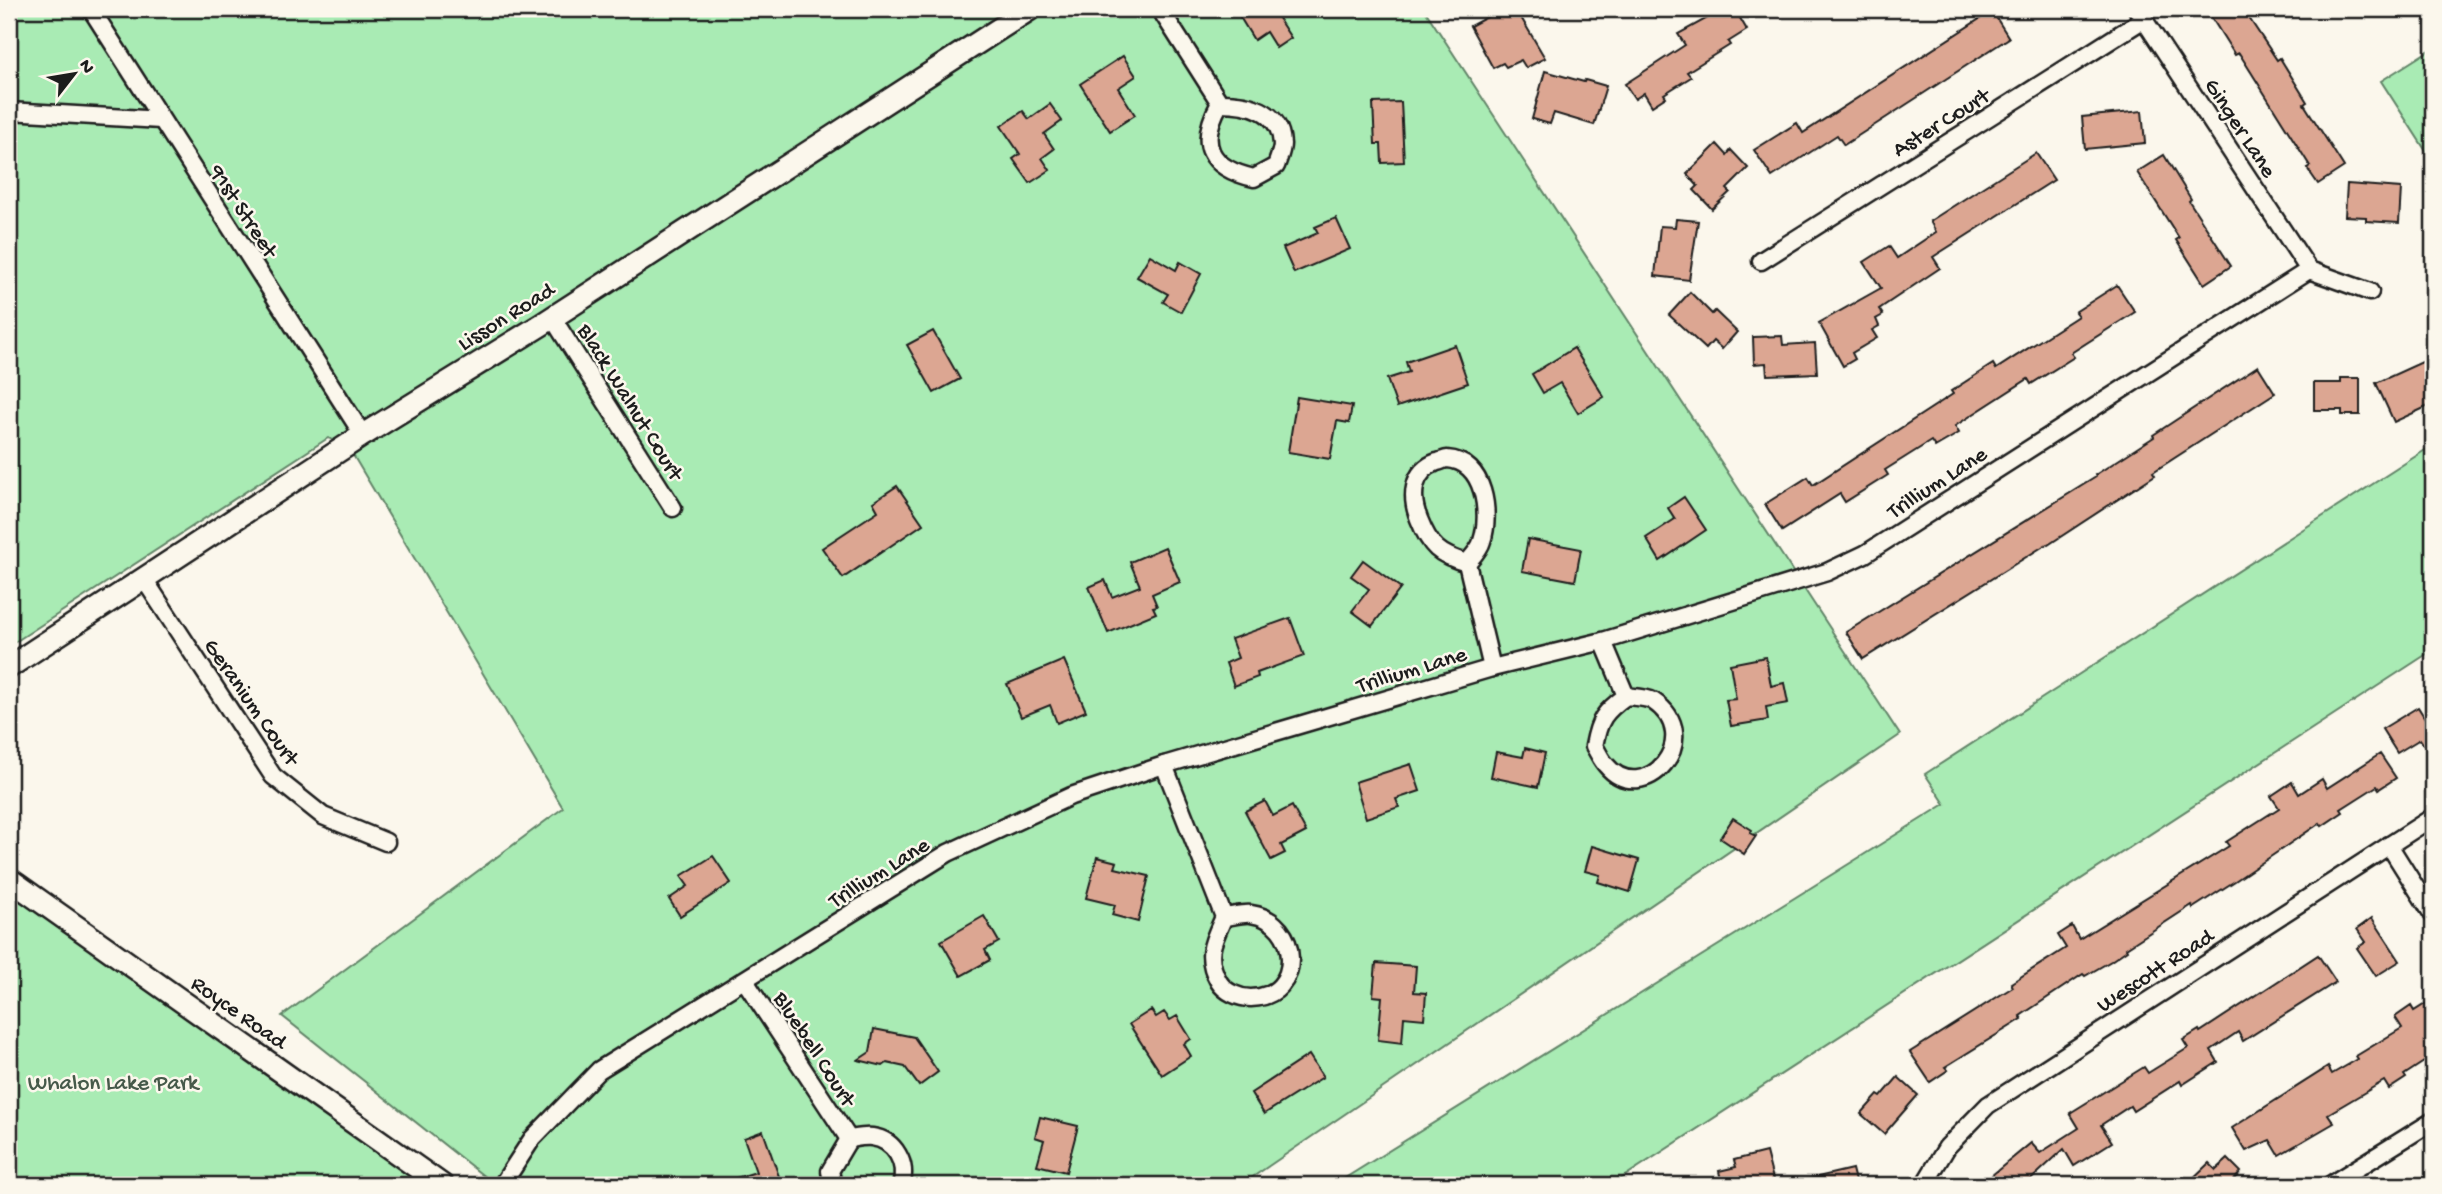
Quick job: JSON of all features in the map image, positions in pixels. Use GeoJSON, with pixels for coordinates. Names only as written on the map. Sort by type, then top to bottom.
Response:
{"type":"FeatureCollection","features":[{"type":"Feature","properties":{"kind":"street","name":"91st Street"},"geometry":{"type":"LineString","coordinates":[[91,9],[363,435]]}},
{"type":"Feature","properties":{"kind":"street","name":"Lisson Road"},"geometry":{"type":"LineString","coordinates":[[9,667],[363,435],[552,317],[1030,9]]}},
{"type":"Feature","properties":{"kind":"street"},"geometry":{"type":"LineString","coordinates":[[1160,9],[1220,103]]}},
{"type":"Feature","properties":{"kind":"street","name":"Aster Court"},"geometry":{"type":"LineString","coordinates":[[1761,261],[2140,14]]}},
{"type":"Feature","properties":{"kind":"street","name":"Ginger Lane"},"geometry":{"type":"LineString","coordinates":[[2140,14],[2309,270]]}},
{"type":"Feature","properties":{"kind":"street"},"geometry":{"type":"LineString","coordinates":[[1220,103],[1245,103],[1259,109],[1276,124],[1282,145],[1276,166],[1254,178],[1234,173],[1218,164],[1210,145],[1209,122],[1220,103]]}},
{"type":"Feature","properties":{"kind":"street"},"geometry":{"type":"LineString","coordinates":[[9,111],[161,120]]}},
{"type":"Feature","properties":{"kind":"street"},"geometry":{"type":"LineString","coordinates":[[2309,270],[2370,292]]}},
{"type":"Feature","properties":{"kind":"street","name":"Trillium Lane"},"geometry":{"type":"LineString","coordinates":[[502,1185],[533,1139],[598,1070],[948,853],[1071,796],[1164,765],[1492,668],[1603,641],[1827,572],[1865,554],[2309,270]]}},
{"type":"Feature","properties":{"kind":"street","name":"Black Walnut Court"},"geometry":{"type":"LineString","coordinates":[[552,317],[673,508]]}},
{"type":"Feature","properties":{"kind":"street"},"geometry":{"type":"LineString","coordinates":[[1446,459],[1461,464],[1475,475],[1487,508],[1482,543],[1467,563],[1444,556],[1426,537],[1413,506],[1415,482],[1426,466],[1446,459]]}},
{"type":"Feature","properties":{"kind":"street"},"geometry":{"type":"LineString","coordinates":[[1467,563],[1492,668]]}},
{"type":"Feature","properties":{"kind":"street","name":"Geranium Court"},"geometry":{"type":"LineString","coordinates":[[144,579],[273,776],[323,816],[386,842]]}},
{"type":"Feature","properties":{"kind":"street"},"geometry":{"type":"LineString","coordinates":[[1603,641],[1626,696]]}},
{"type":"Feature","properties":{"kind":"street"},"geometry":{"type":"LineString","coordinates":[[1626,696],[1651,700],[1668,716],[1674,735],[1673,752],[1656,771],[1642,780],[1624,777],[1607,766],[1594,746],[1598,726],[1608,709],[1626,696]]}},
{"type":"Feature","properties":{"kind":"street"},"geometry":{"type":"LineString","coordinates":[[1164,765],[1224,917],[1210,950],[1213,971],[1223,988],[1243,998],[1259,998],[1274,993],[1285,980],[1292,959],[1286,936],[1270,920],[1250,914],[1224,917]]}},
{"type":"Feature","properties":{"kind":"street","name":"Wescott Road"},"geometry":{"type":"LineString","coordinates":[[1924,1185],[1947,1147],[1988,1105],[2433,817]]}},
{"type":"Feature","properties":{"kind":"street"},"geometry":{"type":"LineString","coordinates":[[2389,845],[2433,915]]}},
{"type":"Feature","properties":{"kind":"street","name":"Royce Road"},"geometry":{"type":"LineString","coordinates":[[9,879],[442,1185]]}},
{"type":"Feature","properties":{"kind":"street","name":"Bluebell Court"},"geometry":{"type":"LineString","coordinates":[[745,981],[849,1139]]}},
{"type":"Feature","properties":{"kind":"street"},"geometry":{"type":"LineString","coordinates":[[2330,1185],[2433,1121]]}},
{"type":"Feature","properties":{"kind":"street","name":"Bluebell Court"},"geometry":{"type":"LineString","coordinates":[[849,1139],[871,1137],[890,1143],[903,1163],[901,1185]]}},
{"type":"Feature","properties":{"kind":"street","name":"Bluebell Court"},"geometry":{"type":"LineString","coordinates":[[833,1185],[830,1171],[849,1139]]}},
{"type":"Feature","properties":{"kind":"green space"},"geometry":{"type":"Polygon","coordinates":[[[9,9],[1424,9],[1900,735],[1241,1185],[495,1185],[282,1016],[563,808],[347,445],[328,438],[9,646],[9,9]]]}},
{"type":"Feature","properties":{"kind":"green space"},"geometry":{"type":"Polygon","coordinates":[[[2433,48],[2433,162],[2381,81],[2433,48]]]}},
{"type":"Feature","properties":{"kind":"green space"},"geometry":{"type":"Polygon","coordinates":[[[2433,445],[2433,650],[1611,1185],[1334,1185],[1945,804],[1925,774],[2433,445]]]}},
{"type":"Feature","properties":{"kind":"green space","name":"Whalon Lake Park"},"geometry":{"type":"Polygon","coordinates":[[[9,872],[430,1185],[9,1185],[9,872]]]}},
{"type":"Feature","properties":{"kind":"building"},"geometry":{"type":"Polygon","coordinates":[[[1235,9],[1272,9],[1291,38],[1276,48],[1266,32],[1254,40],[1235,9]]]}},
{"type":"Feature","properties":{"kind":"building"},"geometry":{"type":"Polygon","coordinates":[[[1502,9],[1516,9],[1545,58],[1526,68],[1521,60],[1506,67],[1503,63],[1493,68],[1470,26],[1502,9]]]}},
{"type":"Feature","properties":{"kind":"building"},"geometry":{"type":"Polygon","coordinates":[[[1724,9],[1754,9],[1740,18],[1747,30],[1728,42],[1730,45],[1687,72],[1691,77],[1664,94],[1666,97],[1652,106],[1644,93],[1635,99],[1625,84],[1685,45],[1678,34],[1724,9]]]}},
{"type":"Feature","properties":{"kind":"building"},"geometry":{"type":"Polygon","coordinates":[[[2206,9],[2243,9],[2277,60],[2280,58],[2307,102],[2304,104],[2344,167],[2318,184],[2307,168],[2310,166],[2239,53],[2235,55],[2206,9]]]}},
{"type":"Feature","properties":{"kind":"building"},"geometry":{"type":"Polygon","coordinates":[[[1992,11],[2009,38],[1844,145],[1837,135],[1772,177],[1754,150],[1797,123],[1803,133],[1992,11]]]}},
{"type":"Feature","properties":{"kind":"building"},"geometry":{"type":"Polygon","coordinates":[[[1123,56],[1136,76],[1118,88],[1135,115],[1110,131],[1080,84],[1123,56]]]}},
{"type":"Feature","properties":{"kind":"building"},"geometry":{"type":"Polygon","coordinates":[[[1545,71],[1606,86],[1594,125],[1554,113],[1550,124],[1532,119],[1545,71]]]}},
{"type":"Feature","properties":{"kind":"building"},"geometry":{"type":"Polygon","coordinates":[[[1401,102],[1404,162],[1382,163],[1381,144],[1375,144],[1373,103],[1401,102]]]}},
{"type":"Feature","properties":{"kind":"building"},"geometry":{"type":"Polygon","coordinates":[[[1050,104],[1062,121],[1044,134],[1054,149],[1042,158],[1050,170],[1030,183],[1013,159],[1020,154],[1001,126],[1023,111],[1029,119],[1050,104]]]}},
{"type":"Feature","properties":{"kind":"building"},"geometry":{"type":"Polygon","coordinates":[[[2142,111],[2145,143],[2085,149],[2082,117],[2142,111]]]}},
{"type":"Feature","properties":{"kind":"building"},"geometry":{"type":"Polygon","coordinates":[[[1717,144],[1727,155],[1731,150],[1748,168],[1727,189],[1730,192],[1712,209],[1694,190],[1698,186],[1687,174],[1717,144]]]}},
{"type":"Feature","properties":{"kind":"building"},"geometry":{"type":"Polygon","coordinates":[[[2036,153],[2054,180],[1933,257],[1940,268],[1879,309],[1883,315],[1876,319],[1879,326],[1872,330],[1877,338],[1852,353],[1855,359],[1843,366],[1819,323],[1881,288],[1864,262],[1889,246],[1897,258],[1936,232],[1930,221],[2036,153]]]}},
{"type":"Feature","properties":{"kind":"building"},"geometry":{"type":"Polygon","coordinates":[[[2164,155],[2191,199],[2189,201],[2231,266],[2204,284],[2176,240],[2179,238],[2137,172],[2164,155]]]}},
{"type":"Feature","properties":{"kind":"building"},"geometry":{"type":"Polygon","coordinates":[[[2347,184],[2401,188],[2399,223],[2366,221],[2366,217],[2345,216],[2347,184]]]}},
{"type":"Feature","properties":{"kind":"building"},"geometry":{"type":"Polygon","coordinates":[[[1336,218],[1350,249],[1294,273],[1283,248],[1318,233],[1315,227],[1336,218]]]}},
{"type":"Feature","properties":{"kind":"building"},"geometry":{"type":"Polygon","coordinates":[[[1676,219],[1698,221],[1689,280],[1655,276],[1660,226],[1675,227],[1676,219]]]}},
{"type":"Feature","properties":{"kind":"building"},"geometry":{"type":"Polygon","coordinates":[[[1150,255],[1176,270],[1180,262],[1201,274],[1181,312],[1163,302],[1168,294],[1137,277],[1150,255]]]}},
{"type":"Feature","properties":{"kind":"building"},"geometry":{"type":"Polygon","coordinates":[[[2117,285],[2135,312],[2071,353],[2074,357],[2031,384],[2028,379],[1955,426],[1959,433],[1935,447],[1931,441],[1885,470],[1888,475],[1845,502],[1840,494],[1782,531],[1765,504],[1808,477],[1813,485],[1953,394],[1951,391],[1993,364],[1996,369],[2078,316],[2075,312],[2117,285]]]}},
{"type":"Feature","properties":{"kind":"building"},"geometry":{"type":"Polygon","coordinates":[[[1690,292],[1712,314],[1715,311],[1737,332],[1722,349],[1713,341],[1706,349],[1669,315],[1690,292]]]}},
{"type":"Feature","properties":{"kind":"building"},"geometry":{"type":"Polygon","coordinates":[[[933,331],[960,379],[934,393],[907,345],[933,331]]]}},
{"type":"Feature","properties":{"kind":"building"},"geometry":{"type":"Polygon","coordinates":[[[1782,336],[1783,345],[1815,343],[1817,373],[1767,375],[1766,363],[1754,364],[1753,337],[1782,336]]]}},
{"type":"Feature","properties":{"kind":"building"},"geometry":{"type":"Polygon","coordinates":[[[1455,345],[1468,383],[1397,407],[1387,379],[1409,372],[1406,362],[1455,345]]]}},
{"type":"Feature","properties":{"kind":"building"},"geometry":{"type":"Polygon","coordinates":[[[1574,348],[1604,397],[1578,413],[1560,383],[1543,393],[1532,374],[1574,348]]]}},
{"type":"Feature","properties":{"kind":"building"},"geometry":{"type":"Polygon","coordinates":[[[2433,357],[2433,404],[2394,422],[2376,383],[2433,357]]]}},
{"type":"Feature","properties":{"kind":"building"},"geometry":{"type":"Polygon","coordinates":[[[2258,366],[2275,393],[2153,472],[2155,475],[2048,545],[1863,659],[1846,632],[2096,477],[2095,475],[2154,437],[2153,435],[2258,366]]]}},
{"type":"Feature","properties":{"kind":"building"},"geometry":{"type":"Polygon","coordinates":[[[2341,378],[2360,378],[2360,415],[2342,415],[2342,410],[2314,410],[2314,383],[2341,383],[2341,378]]]}},
{"type":"Feature","properties":{"kind":"building"},"geometry":{"type":"Polygon","coordinates":[[[1297,397],[1352,406],[1349,423],[1337,421],[1330,459],[1288,452],[1297,397]]]}},
{"type":"Feature","properties":{"kind":"building"},"geometry":{"type":"Polygon","coordinates":[[[897,486],[923,524],[843,578],[822,548],[878,511],[873,502],[897,486]]]}},
{"type":"Feature","properties":{"kind":"building"},"geometry":{"type":"Polygon","coordinates":[[[1684,497],[1706,530],[1660,561],[1646,538],[1675,519],[1668,508],[1684,497]]]}},
{"type":"Feature","properties":{"kind":"building"},"geometry":{"type":"Polygon","coordinates":[[[1528,539],[1581,549],[1575,581],[1522,571],[1528,539]]]}},
{"type":"Feature","properties":{"kind":"building"},"geometry":{"type":"Polygon","coordinates":[[[1165,547],[1180,582],[1152,594],[1157,606],[1153,607],[1156,613],[1108,633],[1089,587],[1105,580],[1112,597],[1140,586],[1130,562],[1165,547]]]}},
{"type":"Feature","properties":{"kind":"building"},"geometry":{"type":"Polygon","coordinates":[[[1363,560],[1401,588],[1372,626],[1352,611],[1369,589],[1351,576],[1363,560]]]}},
{"type":"Feature","properties":{"kind":"building"},"geometry":{"type":"Polygon","coordinates":[[[1290,618],[1304,656],[1257,673],[1258,677],[1234,686],[1226,663],[1238,658],[1231,639],[1290,618]]]}},
{"type":"Feature","properties":{"kind":"building"},"geometry":{"type":"Polygon","coordinates":[[[1766,657],[1771,686],[1784,683],[1788,703],[1766,707],[1768,720],[1731,726],[1726,700],[1736,699],[1730,664],[1766,657]]]}},
{"type":"Feature","properties":{"kind":"building"},"geometry":{"type":"Polygon","coordinates":[[[1064,660],[1086,711],[1057,723],[1050,705],[1021,717],[1007,684],[1064,660]]]}},
{"type":"Feature","properties":{"kind":"building"},"geometry":{"type":"Polygon","coordinates":[[[2418,707],[2433,731],[2433,759],[2420,739],[2397,753],[2382,729],[2418,707]]]}},
{"type":"Feature","properties":{"kind":"building"},"geometry":{"type":"Polygon","coordinates":[[[1525,748],[1545,753],[1538,787],[1491,777],[1496,752],[1523,757],[1525,748]]]}},
{"type":"Feature","properties":{"kind":"building"},"geometry":{"type":"Polygon","coordinates":[[[2380,754],[2396,778],[2379,789],[2377,786],[2341,809],[2343,812],[2322,826],[2320,823],[2235,881],[2126,948],[2127,950],[2111,961],[2085,976],[2083,974],[2020,1016],[2022,1019],[1945,1067],[1948,1070],[1930,1082],[1910,1052],[2013,987],[2011,983],[2066,948],[2058,935],[2072,926],[2079,939],[2229,846],[2226,842],[2279,808],[2271,796],[2292,782],[2299,794],[2322,779],[2327,788],[2380,754]]]}},
{"type":"Feature","properties":{"kind":"building"},"geometry":{"type":"Polygon","coordinates":[[[1411,764],[1420,791],[1396,799],[1399,807],[1366,818],[1355,782],[1411,764]]]}},
{"type":"Feature","properties":{"kind":"building"},"geometry":{"type":"Polygon","coordinates":[[[1265,801],[1273,816],[1292,806],[1306,832],[1281,845],[1285,853],[1271,860],[1245,811],[1265,801]]]}},
{"type":"Feature","properties":{"kind":"building"},"geometry":{"type":"Polygon","coordinates":[[[1733,818],[1752,830],[1750,833],[1756,836],[1744,854],[1720,838],[1733,818]]]}},
{"type":"Feature","properties":{"kind":"building"},"geometry":{"type":"Polygon","coordinates":[[[1592,846],[1639,860],[1630,892],[1598,882],[1600,875],[1585,871],[1592,846]]]}},
{"type":"Feature","properties":{"kind":"building"},"geometry":{"type":"Polygon","coordinates":[[[713,856],[731,883],[680,916],[669,899],[688,886],[681,876],[713,856]]]}},
{"type":"Feature","properties":{"kind":"building"},"geometry":{"type":"Polygon","coordinates":[[[1097,857],[1117,862],[1115,868],[1149,876],[1138,922],[1112,915],[1115,905],[1086,898],[1097,857]]]}},
{"type":"Feature","properties":{"kind":"building"},"geometry":{"type":"Polygon","coordinates":[[[984,916],[999,942],[985,950],[990,960],[961,976],[941,941],[984,916]]]}},
{"type":"Feature","properties":{"kind":"building"},"geometry":{"type":"Polygon","coordinates":[[[2372,918],[2400,961],[2376,976],[2357,948],[2366,942],[2357,929],[2372,918]]]}},
{"type":"Feature","properties":{"kind":"building"},"geometry":{"type":"Polygon","coordinates":[[[2318,955],[2336,982],[2243,1041],[2238,1032],[2211,1050],[2218,1062],[2182,1085],[2180,1081],[2133,1111],[2130,1106],[2101,1125],[2112,1142],[2074,1166],[2064,1149],[2025,1185],[2001,1185],[1992,1175],[2031,1143],[2040,1153],[2079,1128],[2070,1113],[2144,1067],[2148,1073],[2188,1048],[2183,1040],[2199,1030],[2200,1032],[2318,955]]]}},
{"type":"Feature","properties":{"kind":"building"},"geometry":{"type":"Polygon","coordinates":[[[1376,963],[1416,966],[1414,992],[1426,993],[1424,1019],[1404,1017],[1402,1043],[1378,1040],[1382,997],[1373,996],[1376,963]]]}},
{"type":"Feature","properties":{"kind":"building"},"geometry":{"type":"Polygon","coordinates":[[[2433,999],[2433,1056],[2404,1075],[2406,1078],[2389,1089],[2384,1081],[2328,1114],[2334,1123],[2279,1155],[2270,1140],[2246,1151],[2232,1128],[2328,1067],[2332,1074],[2358,1059],[2356,1056],[2402,1028],[2395,1017],[2411,1006],[2414,1011],[2433,999]]]}},
{"type":"Feature","properties":{"kind":"building"},"geometry":{"type":"Polygon","coordinates":[[[1151,1010],[1156,1017],[1164,1012],[1170,1020],[1177,1016],[1191,1039],[1184,1044],[1191,1056],[1162,1075],[1129,1024],[1151,1010]]]}},
{"type":"Feature","properties":{"kind":"building"},"geometry":{"type":"Polygon","coordinates":[[[874,1029],[914,1037],[938,1072],[919,1086],[905,1067],[887,1063],[883,1066],[858,1060],[870,1052],[874,1029]]]}},
{"type":"Feature","properties":{"kind":"building"},"geometry":{"type":"Polygon","coordinates":[[[1309,1055],[1323,1077],[1264,1114],[1251,1093],[1309,1055]]]}},
{"type":"Feature","properties":{"kind":"building"},"geometry":{"type":"Polygon","coordinates":[[[1898,1077],[1918,1095],[1884,1134],[1861,1114],[1878,1095],[1881,1097],[1898,1077]]]}},
{"type":"Feature","properties":{"kind":"building"},"geometry":{"type":"Polygon","coordinates":[[[1040,1117],[1078,1126],[1066,1172],[1037,1165],[1044,1140],[1035,1137],[1040,1117]]]}},
{"type":"Feature","properties":{"kind":"building"},"geometry":{"type":"Polygon","coordinates":[[[763,1131],[782,1185],[724,1185],[723,1182],[756,1172],[744,1138],[763,1131]]]}},
{"type":"Feature","properties":{"kind":"building"},"geometry":{"type":"Polygon","coordinates":[[[1766,1152],[1774,1183],[1722,1185],[1719,1171],[1736,1167],[1734,1160],[1766,1152]]]}},
{"type":"Feature","properties":{"kind":"building"},"geometry":{"type":"Polygon","coordinates":[[[2228,1159],[2241,1172],[2230,1185],[2186,1185],[2209,1163],[2216,1170],[2228,1159]]]}},
{"type":"Feature","properties":{"kind":"building"},"geometry":{"type":"Polygon","coordinates":[[[1852,1169],[1856,1185],[1809,1185],[1809,1179],[1852,1169]]]}}]}
